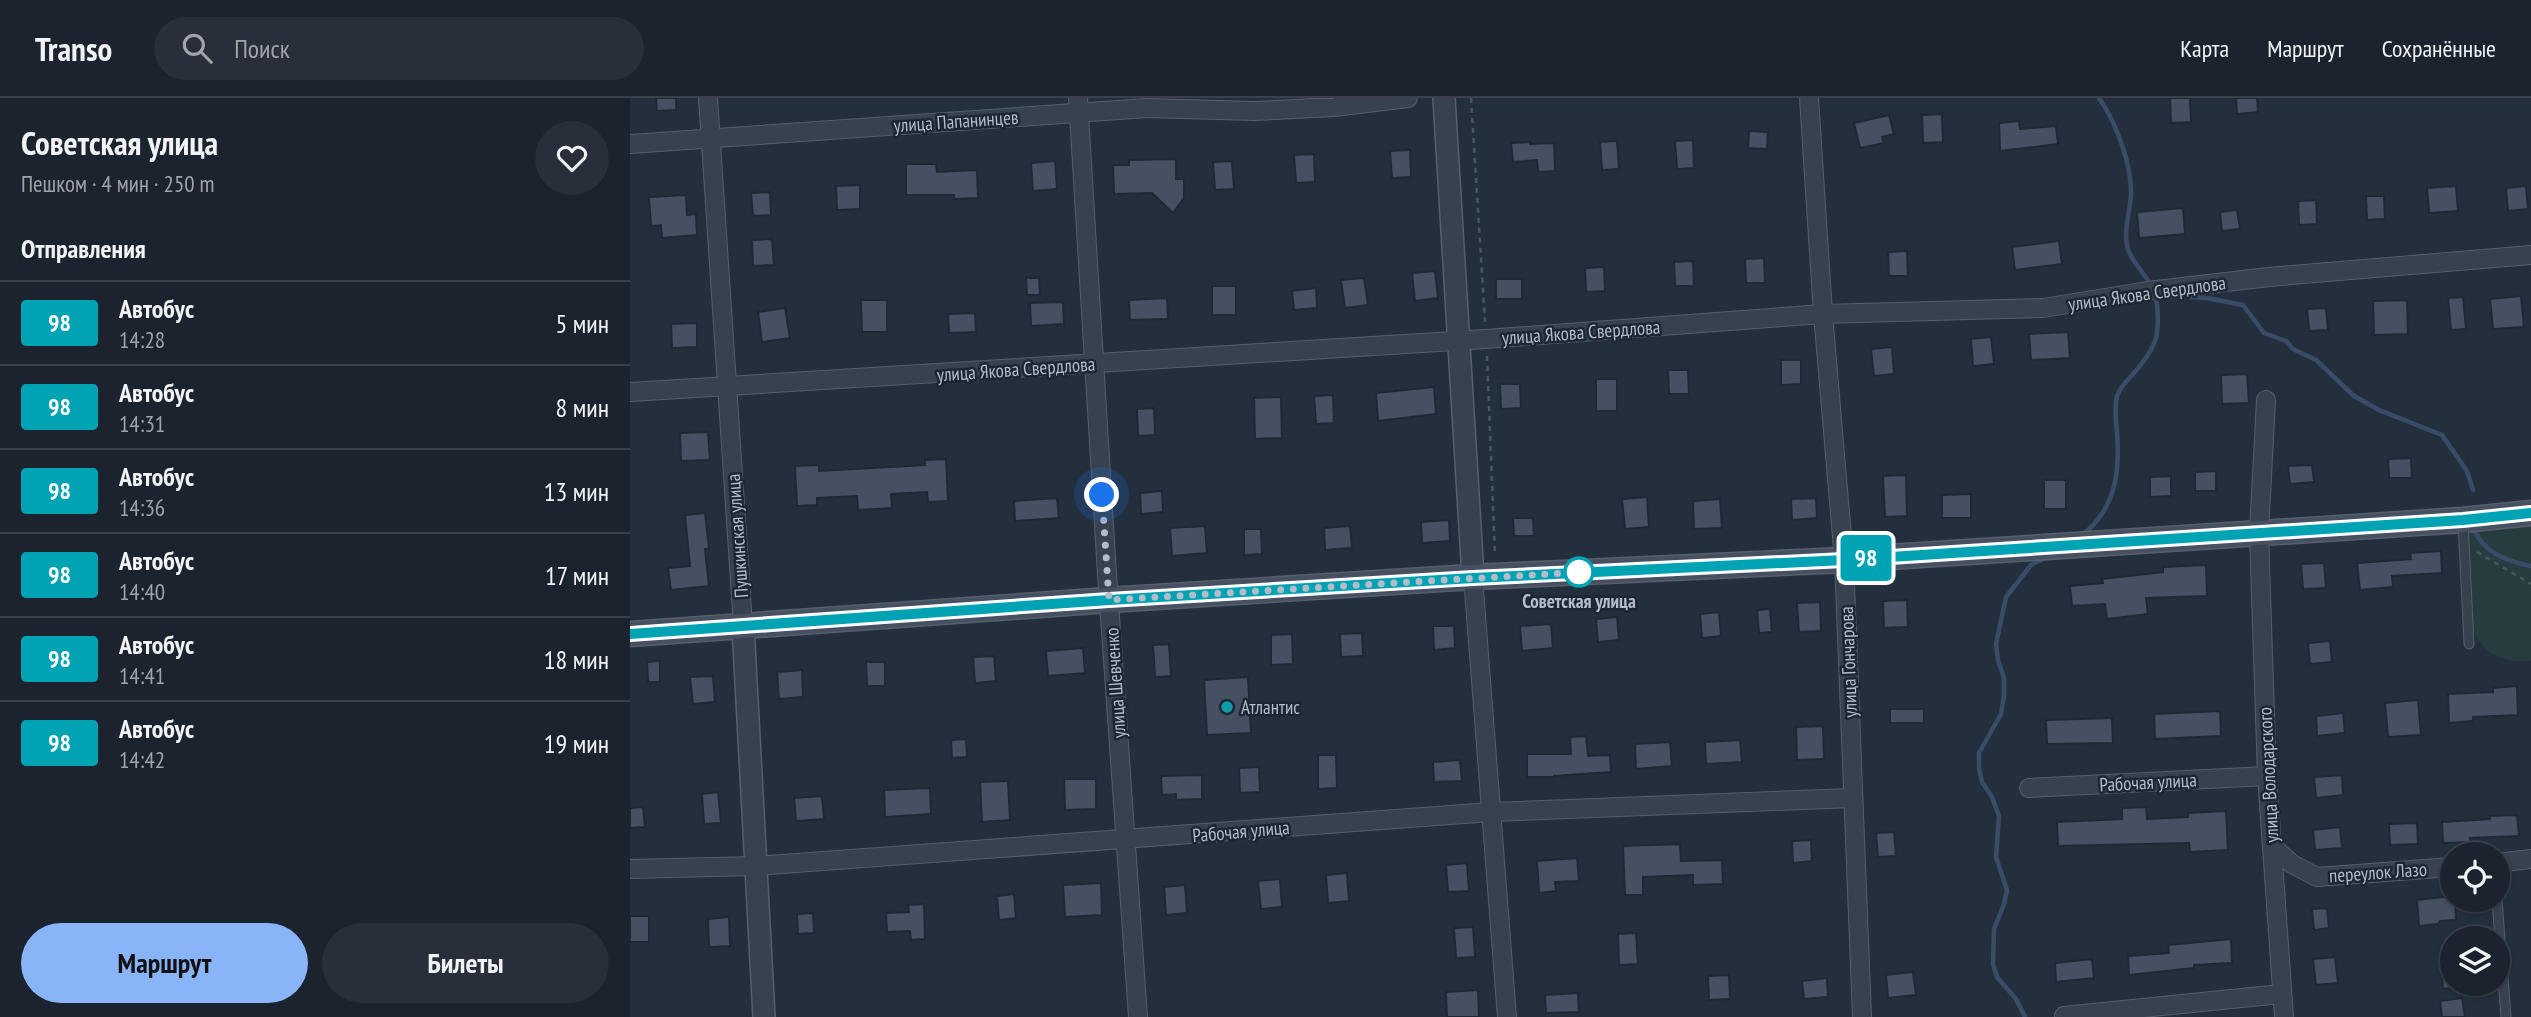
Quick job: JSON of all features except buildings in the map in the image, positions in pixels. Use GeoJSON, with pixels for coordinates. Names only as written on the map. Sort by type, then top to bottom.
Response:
{"type":"FeatureCollection","features":[{"type":"Feature","properties":{"kind":"main road"},"geometry":{"type":"LineString","coordinates":[[630,634],[1109,600],[1473,578],[1844,560],[2259,533],[2463,528],[2531,513]]}},
{"type":"Feature","properties":{"kind":"street","name":"Пушкинская улица"},"geometry":{"type":"LineString","coordinates":[[708,98],[743,626],[764,1017]]}},
{"type":"Feature","properties":{"kind":"street","name":"улица Папанинцев"},"geometry":{"type":"LineString","coordinates":[[630,144],[1079,105],[1255,111],[1334,107],[1408,98]]}},
{"type":"Feature","properties":{"kind":"street"},"geometry":{"type":"LineString","coordinates":[[1444,98],[1473,578],[1507,1017]]}},
{"type":"Feature","properties":{"kind":"street","name":"улица Гончарова"},"geometry":{"type":"LineString","coordinates":[[1809,98],[1823,314],[1844,560],[1862,1017]]}},
{"type":"Feature","properties":{"kind":"street","name":"улица Шевченко"},"geometry":{"type":"LineString","coordinates":[[1079,105],[1093,364],[1138,1017]]}},
{"type":"Feature","properties":{"kind":"street","name":"улица Якова Свердлова"},"geometry":{"type":"LineString","coordinates":[[630,392],[1093,364],[1823,314],[2043,309],[2148,291],[2269,277],[2531,255]]}},
{"type":"Feature","properties":{"kind":"street","name":"улица Володарского"},"geometry":{"type":"LineString","coordinates":[[2266,400],[2259,533],[2267,776],[2284,1017]]}},
{"type":"Feature","properties":{"kind":"street","name":"Рабочая улица"},"geometry":{"type":"LineString","coordinates":[[2029,788],[2267,776]]}},
{"type":"Feature","properties":{"kind":"street","name":"Рабочая улица"},"geometry":{"type":"LineString","coordinates":[[630,869],[755,866],[1491,812],[1852,798]]}},
{"type":"Feature","properties":{"kind":"street","name":"переулок Лазо"},"geometry":{"type":"LineString","coordinates":[[2272,846],[2292,864],[2317,877],[2440,868]]}},
{"type":"Feature","properties":{"kind":"street"},"geometry":{"type":"LineString","coordinates":[[2510,861],[2531,859]]}},
{"type":"Feature","properties":{"kind":"street"},"geometry":{"type":"LineString","coordinates":[[2064,1016],[2281,994]]}},
{"type":"Feature","properties":{"kind":"lane"},"geometry":{"type":"LineString","coordinates":[[2463,528],[2469,644]]}},
{"type":"Feature","properties":{"kind":"lane"},"geometry":{"type":"LineString","coordinates":[[2498,912],[2506,1017]]}},
{"type":"Feature","properties":{"kind":"path"},"geometry":{"type":"LineString","coordinates":[[2463,528],[2478,554],[2531,584]]}},
{"type":"Feature","properties":{"kind":"green space"},"geometry":{"type":"Polygon","coordinates":[[[2531,513],[2531,661],[2512,660],[2497,656],[2486,649],[2472,627],[2467,597],[2463,520],[2531,513]]]}},
{"type":"Feature","properties":{"kind":"waterway"},"geometry":{"type":"LineString","coordinates":[[2099,98],[2117,131],[2129,171],[2131,195],[2126,232],[2127,247],[2151,285]]}},
{"type":"Feature","properties":{"kind":"waterway"},"geometry":{"type":"LineString","coordinates":[[2082,535],[2093,525],[2109,502],[2118,462],[2115,410],[2117,396],[2153,347],[2158,330],[2156,296]]}},
{"type":"Feature","properties":{"kind":"waterway"},"geometry":{"type":"LineString","coordinates":[[2168,296],[2207,298],[2243,305],[2264,333],[2286,341],[2293,349],[2316,360],[2354,396],[2379,410],[2442,435],[2467,471],[2473,490]]}},
{"type":"Feature","properties":{"kind":"waterway"},"geometry":{"type":"LineString","coordinates":[[2473,528],[2483,544],[2497,555],[2531,566]]}},
{"type":"Feature","properties":{"kind":"waterway"},"geometry":{"type":"LineString","coordinates":[[2025,1017],[2016,999],[1997,977],[1993,964],[1994,929],[2007,890],[1996,857],[1999,816],[1992,797],[1982,782],[1979,753],[2001,714],[2004,678],[1996,644],[2006,597],[2031,565],[2045,558]]}},
{"type":"Feature","properties":{"kind":"bus line","name":"98"},"geometry":{"type":"LineString","coordinates":[[630,634],[1109,600],[1473,578],[1844,560],[2463,520],[2531,513]]}},
{"type":"Feature","properties":{"kind":"place","name":"Советская улица"},"geometry":{"type":"Point","coordinates":[1579,572]}},
{"type":"Feature","properties":{"kind":"place","name":"Атлантис"},"geometry":{"type":"Point","coordinates":[1227,707]}},
{"type":"Feature","properties":{"kind":"route"},"geometry":{"type":"LineString","coordinates":[[1102,495],[1109,600],[1579,572]]}}]}
